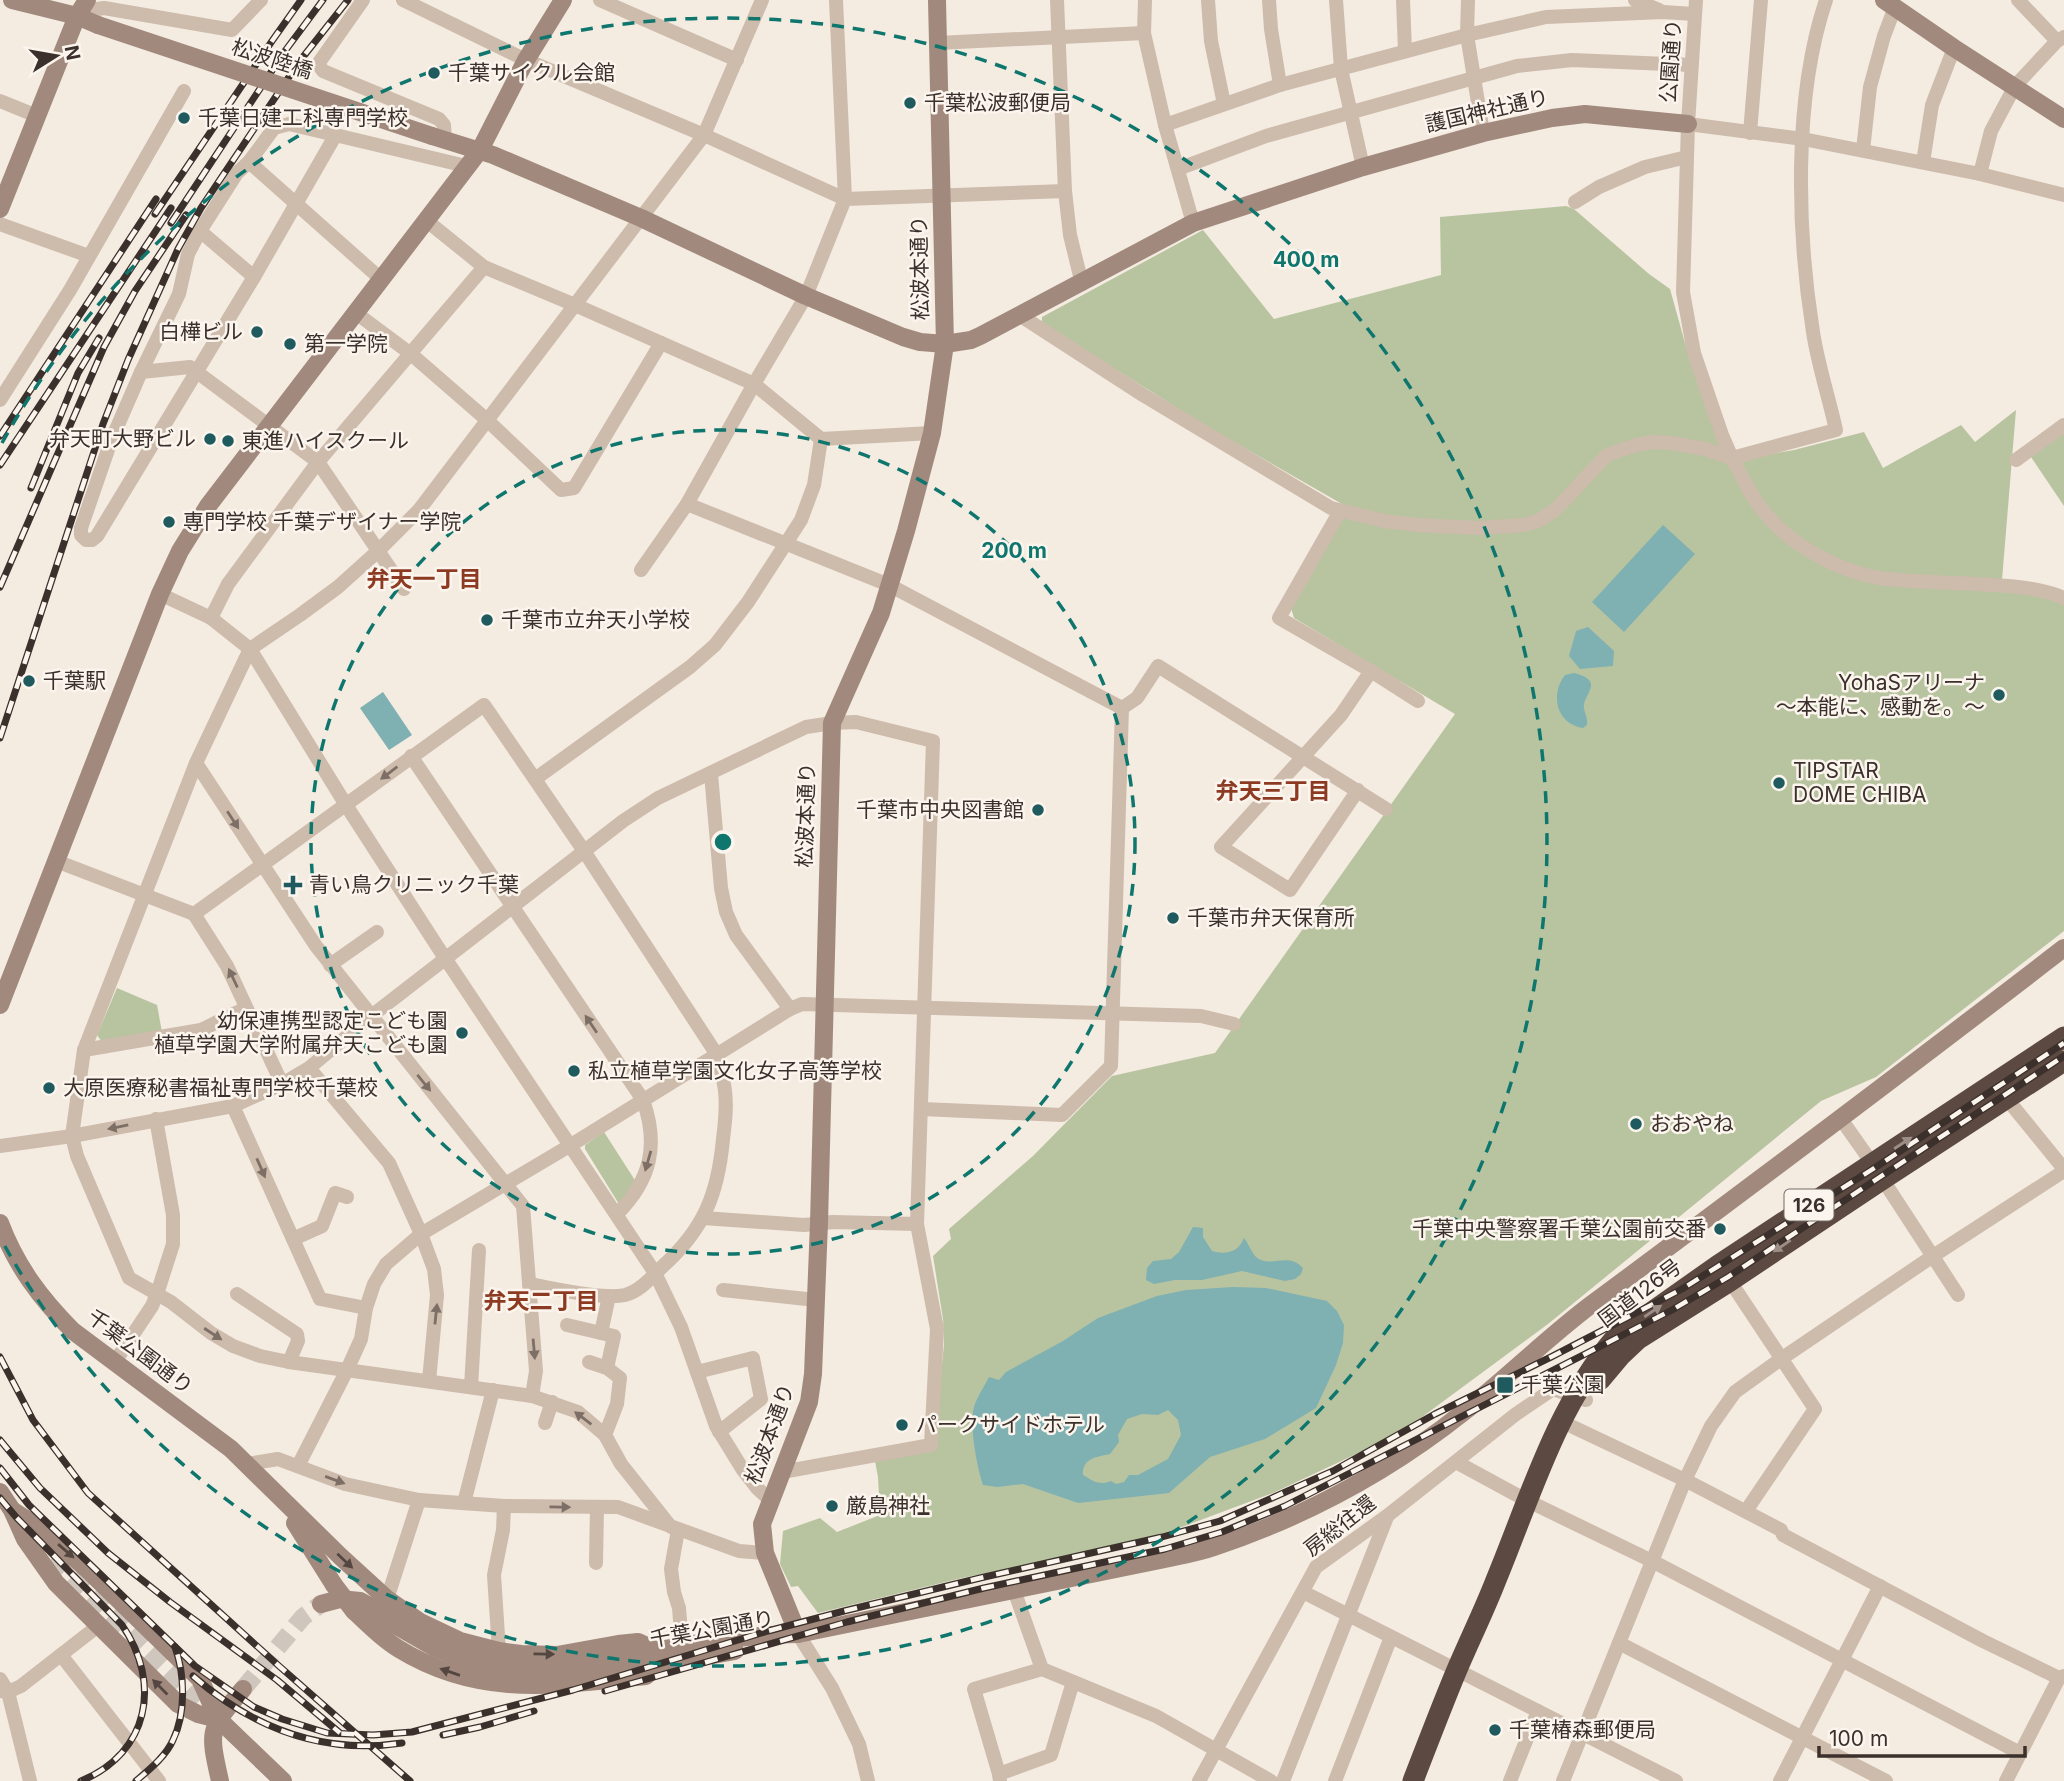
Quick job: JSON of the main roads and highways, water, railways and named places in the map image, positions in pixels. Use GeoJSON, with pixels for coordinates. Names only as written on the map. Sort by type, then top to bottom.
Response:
{"type":"FeatureCollection","features":[{"type":"Feature","properties":{"kind":"highway","name":"国道126号"},"geometry":{"type":"LineString","coordinates":[[1532,1504],[1573,1427],[1581,1398],[1638,1339],[1730,1281],[2064,1037]]}},
{"type":"Feature","properties":{"kind":"highway","name":"国道126号"},"geometry":{"type":"LineString","coordinates":[[1427,1781],[1496,1580],[1606,1349],[1629,1328],[1878,1171],[2007,1099],[2064,1061]]}},
{"type":"Feature","properties":{"kind":"highway","name":"国道126号"},"geometry":{"type":"LineString","coordinates":[[1413,1781],[1462,1674]]}},
{"type":"Feature","properties":{"kind":"water"},"geometry":{"type":"Polygon","coordinates":[[[1663,525],[1695,554],[1624,632],[1592,602],[1663,525]]]}},
{"type":"Feature","properties":{"kind":"water"},"geometry":{"type":"Polygon","coordinates":[[[1588,627],[1614,651],[1613,666],[1580,669],[1569,656],[1576,631],[1588,627]]]}},
{"type":"Feature","properties":{"kind":"water"},"geometry":{"type":"Polygon","coordinates":[[[1574,673],[1584,676],[1591,684],[1584,708],[1587,725],[1583,728],[1567,721],[1558,707],[1560,683],[1565,675],[1574,673]]]}},
{"type":"Feature","properties":{"kind":"water"},"geometry":{"type":"Polygon","coordinates":[[[383,692],[412,735],[389,750],[360,708],[383,692]]]}},
{"type":"Feature","properties":{"kind":"water"},"geometry":{"type":"Polygon","coordinates":[[[1193,1227],[1203,1228],[1203,1237],[1212,1251],[1231,1251],[1242,1243],[1244,1238],[1256,1257],[1267,1261],[1285,1260],[1297,1263],[1303,1268],[1301,1274],[1295,1279],[1285,1281],[1242,1271],[1202,1280],[1175,1280],[1154,1284],[1146,1280],[1147,1268],[1153,1261],[1171,1259],[1179,1252],[1193,1227]]]}},
{"type":"Feature","properties":{"kind":"water"},"geometry":{"type":"Polygon","coordinates":[[[1266,1288],[1327,1301],[1337,1311],[1344,1325],[1343,1343],[1316,1408],[1265,1439],[1210,1457],[1169,1493],[1078,1503],[1023,1484],[997,1487],[983,1485],[972,1424],[974,1407],[989,1377],[999,1380],[1006,1372],[1063,1341],[1098,1318],[1157,1296],[1186,1290],[1266,1288]],[[1168,1410],[1158,1415],[1142,1414],[1127,1419],[1118,1435],[1119,1442],[1110,1454],[1095,1457],[1088,1462],[1083,1469],[1083,1475],[1097,1482],[1111,1481],[1116,1484],[1124,1482],[1129,1475],[1138,1475],[1168,1459],[1181,1435],[1178,1420],[1168,1410]]]}},
{"type":"Feature","properties":{"kind":"tunnel"},"geometry":{"type":"LineString","coordinates":[[20,1515],[54,1560],[199,1701]]}},
{"type":"Feature","properties":{"kind":"tunnel"},"geometry":{"type":"LineString","coordinates":[[243,1689],[303,1617],[321,1604]]}},
{"type":"Feature","properties":{"kind":"railway"},"geometry":{"type":"LineString","coordinates":[[155,214],[301,0]]}},
{"type":"Feature","properties":{"kind":"railway"},"geometry":{"type":"LineString","coordinates":[[171,223],[285,51],[323,0]]}},
{"type":"Feature","properties":{"kind":"railway"},"geometry":{"type":"LineString","coordinates":[[0,738],[103,424],[128,360],[178,249],[201,208],[299,62],[348,0]]}},
{"type":"Feature","properties":{"kind":"railway"},"geometry":{"type":"LineString","coordinates":[[0,436],[156,199]]}},
{"type":"Feature","properties":{"kind":"railway"},"geometry":{"type":"LineString","coordinates":[[0,465],[171,208]]}},
{"type":"Feature","properties":{"kind":"railway"},"geometry":{"type":"LineString","coordinates":[[0,587],[104,347],[135,291],[186,215]]}},
{"type":"Feature","properties":{"kind":"railway"},"geometry":{"type":"LineString","coordinates":[[31,488],[78,373],[99,338]]}},
{"type":"Feature","properties":{"kind":"railway"},"geometry":{"type":"LineString","coordinates":[[0,1468],[29,1505],[195,1666],[254,1707],[327,1733],[373,1735],[412,1732],[573,1690],[844,1611],[1220,1521],[1333,1471],[1435,1414],[1682,1289],[1876,1167],[2064,1043]]}},
{"type":"Feature","properties":{"kind":"railway"},"geometry":{"type":"LineString","coordinates":[[605,1691],[847,1622],[984,1588],[1165,1549],[1222,1532],[1285,1506],[1672,1310],[1728,1277],[2064,1056]]}},
{"type":"Feature","properties":{"kind":"railway"},"geometry":{"type":"LineString","coordinates":[[0,1357],[33,1420],[88,1493],[410,1781]]}},
{"type":"Feature","properties":{"kind":"railway"},"geometry":{"type":"LineString","coordinates":[[0,1440],[40,1488],[108,1553],[277,1680],[340,1733]]}},
{"type":"Feature","properties":{"kind":"railway"},"geometry":{"type":"LineString","coordinates":[[0,1498],[122,1625],[135,1647],[142,1670],[145,1692],[142,1714],[134,1735],[122,1753],[104,1769],[81,1781]]}},
{"type":"Feature","properties":{"kind":"railway"},"geometry":{"type":"LineString","coordinates":[[136,1781],[166,1751],[177,1729],[183,1694],[175,1647]]}},
{"type":"Feature","properties":{"kind":"railway"},"geometry":{"type":"LineString","coordinates":[[193,1676],[240,1710],[290,1734],[344,1745],[402,1743]]}},
{"type":"Feature","properties":{"kind":"railway"},"geometry":{"type":"LineString","coordinates":[[443,1735],[534,1711]]}},
{"type":"Feature","properties":{"kind":"place","name":"千葉サイクル会館"},"geometry":{"type":"Point","coordinates":[434,73]}},
{"type":"Feature","properties":{"kind":"place","name":"千葉松波郵便局"},"geometry":{"type":"Point","coordinates":[910,103]}},
{"type":"Feature","properties":{"kind":"place","name":"千葉日建工科専門学校"},"geometry":{"type":"Point","coordinates":[184,118]}},
{"type":"Feature","properties":{"kind":"place","name":"白樺ビル"},"geometry":{"type":"Point","coordinates":[257,332]}},
{"type":"Feature","properties":{"kind":"place","name":"第一学院"},"geometry":{"type":"Point","coordinates":[290,344]}},
{"type":"Feature","properties":{"kind":"place","name":"弁天町大野ビル"},"geometry":{"type":"Point","coordinates":[210,439]}},
{"type":"Feature","properties":{"kind":"place","name":"東進ハイスクール"},"geometry":{"type":"Point","coordinates":[228,441]}},
{"type":"Feature","properties":{"kind":"place","name":"専門学校 千葉デザイナー学院"},"geometry":{"type":"Point","coordinates":[169,522]}},
{"type":"Feature","properties":{"kind":"place","name":"千葉市立弁天小学校"},"geometry":{"type":"Point","coordinates":[487,620]}},
{"type":"Feature","properties":{"kind":"place","name":"千葉駅"},"geometry":{"type":"Point","coordinates":[29,681]}},
{"type":"Feature","properties":{"kind":"place","name":"YohaSアリーナ ～本能に、感動を。～"},"geometry":{"type":"Point","coordinates":[1999,695]}},
{"type":"Feature","properties":{"kind":"place","name":"TIPSTAR DOME CHIBA"},"geometry":{"type":"Point","coordinates":[1779,783]}},
{"type":"Feature","properties":{"kind":"place","name":"千葉市中央図書館"},"geometry":{"type":"Point","coordinates":[1038,810]}},
{"type":"Feature","properties":{"kind":"place","name":"青い鳥クリニック千葉"},"geometry":{"type":"Point","coordinates":[293,885]}},
{"type":"Feature","properties":{"kind":"place","name":"千葉市弁天保育所"},"geometry":{"type":"Point","coordinates":[1173,918]}},
{"type":"Feature","properties":{"kind":"place","name":"幼保連携型認定こども園 植草学園大学附属弁天こども園"},"geometry":{"type":"Point","coordinates":[462,1033]}},
{"type":"Feature","properties":{"kind":"place","name":"私立植草学園文化女子高等学校"},"geometry":{"type":"Point","coordinates":[574,1071]}},
{"type":"Feature","properties":{"kind":"place","name":"大原医療秘書福祉専門学校千葉校"},"geometry":{"type":"Point","coordinates":[49,1088]}},
{"type":"Feature","properties":{"kind":"place","name":"おおやね"},"geometry":{"type":"Point","coordinates":[1636,1124]}},
{"type":"Feature","properties":{"kind":"place","name":"千葉中央警察署千葉公園前交番"},"geometry":{"type":"Point","coordinates":[1720,1229]}},
{"type":"Feature","properties":{"kind":"place","name":"千葉公園"},"geometry":{"type":"Point","coordinates":[1505,1385]}},
{"type":"Feature","properties":{"kind":"place","name":"パークサイドホテル"},"geometry":{"type":"Point","coordinates":[902,1425]}},
{"type":"Feature","properties":{"kind":"place","name":"厳島神社"},"geometry":{"type":"Point","coordinates":[832,1506]}},
{"type":"Feature","properties":{"kind":"place","name":"千葉椿森郵便局"},"geometry":{"type":"Point","coordinates":[1495,1730]}},
{"type":"Feature","properties":{"kind":"district","name":"弁天一丁目"},"geometry":{"type":"Point","coordinates":[424,579]}},
{"type":"Feature","properties":{"kind":"district","name":"弁天三丁目"},"geometry":{"type":"Point","coordinates":[1273,791]}},
{"type":"Feature","properties":{"kind":"district","name":"弁天二丁目"},"geometry":{"type":"Point","coordinates":[541,1301]}}]}
